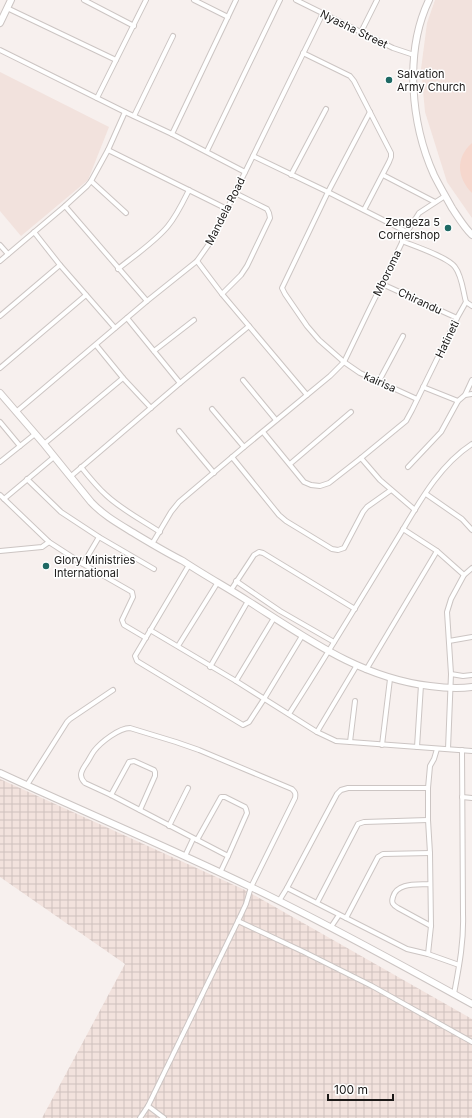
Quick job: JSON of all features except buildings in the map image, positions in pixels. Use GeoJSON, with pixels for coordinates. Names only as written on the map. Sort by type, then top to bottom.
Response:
{"type":"FeatureCollection","features":[{"type":"Feature","properties":{"kind":"street"},"geometry":{"type":"LineString","coordinates":[[0,23],[11,0]]}},
{"type":"Feature","properties":{"kind":"street"},"geometry":{"type":"LineString","coordinates":[[84,0],[134,26]]}},
{"type":"Feature","properties":{"kind":"street"},"geometry":{"type":"LineString","coordinates":[[97,98],[146,0]]}},
{"type":"Feature","properties":{"kind":"street"},"geometry":{"type":"LineString","coordinates":[[194,0],[228,17]]}},
{"type":"Feature","properties":{"kind":"street"},"geometry":{"type":"LineString","coordinates":[[172,134],[236,0]]}},
{"type":"Feature","properties":{"kind":"street"},"geometry":{"type":"LineString","coordinates":[[207,151],[280,0]]}},
{"type":"Feature","properties":{"kind":"street","name":"Nyasha Street"},"geometry":{"type":"LineString","coordinates":[[296,0],[393,48],[414,55]]}},
{"type":"Feature","properties":{"kind":"street"},"geometry":{"type":"LineString","coordinates":[[361,32],[377,0]]}},
{"type":"Feature","properties":{"kind":"street"},"geometry":{"type":"LineString","coordinates":[[429,0],[420,25],[414,55],[414,86],[417,118],[426,154],[434,175],[445,196],[472,235]]}},
{"type":"Feature","properties":{"kind":"street"},"geometry":{"type":"LineString","coordinates":[[7,8],[116,60]]}},
{"type":"Feature","properties":{"kind":"street","name":"Mandela Road"},"geometry":{"type":"LineString","coordinates":[[16,412],[147,301],[197,261],[214,237],[226,209],[322,13]]}},
{"type":"Feature","properties":{"kind":"street"},"geometry":{"type":"LineString","coordinates":[[134,116],[173,36]]}},
{"type":"Feature","properties":{"kind":"street"},"geometry":{"type":"LineString","coordinates":[[0,50],[207,151],[245,172]]}},
{"type":"Feature","properties":{"kind":"street"},"geometry":{"type":"LineString","coordinates":[[303,53],[350,76],[391,153],[391,157],[364,210]]}},
{"type":"Feature","properties":{"kind":"street"},"geometry":{"type":"LineString","coordinates":[[291,175],[326,109]]}},
{"type":"Feature","properties":{"kind":"street"},"geometry":{"type":"LineString","coordinates":[[0,261],[65,206],[91,181],[108,150],[125,112]]}},
{"type":"Feature","properties":{"kind":"street"},"geometry":{"type":"LineString","coordinates":[[328,192],[370,112]]}},
{"type":"Feature","properties":{"kind":"street"},"geometry":{"type":"LineString","coordinates":[[108,150],[226,209]]}},
{"type":"Feature","properties":{"kind":"street"},"geometry":{"type":"LineString","coordinates":[[252,156],[328,192],[406,232]]}},
{"type":"Feature","properties":{"kind":"street"},"geometry":{"type":"LineString","coordinates":[[382,175],[435,202]]}},
{"type":"Feature","properties":{"kind":"street"},"geometry":{"type":"LineString","coordinates":[[91,181],[126,213]]}},
{"type":"Feature","properties":{"kind":"street"},"geometry":{"type":"LineString","coordinates":[[118,269],[168,226],[189,190]]}},
{"type":"Feature","properties":{"kind":"street","name":"kairisa"},"geometry":{"type":"LineString","coordinates":[[328,192],[282,288],[284,294],[319,340],[344,362],[360,373],[417,399]]}},
{"type":"Feature","properties":{"kind":"street"},"geometry":{"type":"LineString","coordinates":[[222,294],[241,275],[247,266],[270,218],[269,211],[267,209],[235,193]]}},
{"type":"Feature","properties":{"kind":"street","name":"Mboroma"},"geometry":{"type":"LineString","coordinates":[[152,544],[175,506],[330,376],[344,362],[406,232],[419,213],[445,196]]}},
{"type":"Feature","properties":{"kind":"street"},"geometry":{"type":"LineString","coordinates":[[65,206],[147,301]]}},
{"type":"Feature","properties":{"kind":"street"},"geometry":{"type":"LineString","coordinates":[[34,232],[60,265],[115,328]]}},
{"type":"Feature","properties":{"kind":"street"},"geometry":{"type":"LineString","coordinates":[[402,241],[449,261],[455,267],[459,276],[466,302],[472,306]]}},
{"type":"Feature","properties":{"kind":"street"},"geometry":{"type":"LineString","coordinates":[[0,244],[8,254]]}},
{"type":"Feature","properties":{"kind":"street"},"geometry":{"type":"LineString","coordinates":[[197,261],[222,294],[307,395]]}},
{"type":"Feature","properties":{"kind":"street"},"geometry":{"type":"LineString","coordinates":[[0,316],[60,265]]}},
{"type":"Feature","properties":{"kind":"street","name":"Chirandu"},"geometry":{"type":"LineString","coordinates":[[382,284],[457,318]]}},
{"type":"Feature","properties":{"kind":"street"},"geometry":{"type":"LineString","coordinates":[[0,368],[86,295]]}},
{"type":"Feature","properties":{"kind":"street","name":"Hatineti"},"geometry":{"type":"LineString","coordinates":[[263,432],[304,482],[311,486],[320,486],[329,483],[406,421],[466,302]]}},
{"type":"Feature","properties":{"kind":"street"},"geometry":{"type":"LineString","coordinates":[[127,318],[180,383]]}},
{"type":"Feature","properties":{"kind":"street"},"geometry":{"type":"LineString","coordinates":[[154,351],[194,320]]}},
{"type":"Feature","properties":{"kind":"street"},"geometry":{"type":"LineString","coordinates":[[70,477],[180,383],[250,326]]}},
{"type":"Feature","properties":{"kind":"street"},"geometry":{"type":"LineString","coordinates":[[379,381],[403,336]]}},
{"type":"Feature","properties":{"kind":"street"},"geometry":{"type":"LineString","coordinates":[[96,345],[123,378],[151,408]]}},
{"type":"Feature","properties":{"kind":"street"},"geometry":{"type":"LineString","coordinates":[[44,444],[123,378]]}},
{"type":"Feature","properties":{"kind":"street"},"geometry":{"type":"LineString","coordinates":[[243,380],[276,420]]}},
{"type":"Feature","properties":{"kind":"street"},"geometry":{"type":"LineString","coordinates":[[408,467],[441,432],[458,401],[465,395],[472,380]]}},
{"type":"Feature","properties":{"kind":"street"},"geometry":{"type":"LineString","coordinates":[[423,387],[458,401]]}},
{"type":"Feature","properties":{"kind":"street"},"geometry":{"type":"LineString","coordinates":[[0,393],[99,511],[231,590],[328,652],[366,670],[390,679],[421,685],[451,688],[472,687]]}},
{"type":"Feature","properties":{"kind":"street"},"geometry":{"type":"LineString","coordinates":[[465,395],[472,394]]}},
{"type":"Feature","properties":{"kind":"street"},"geometry":{"type":"LineString","coordinates":[[212,409],[244,447]]}},
{"type":"Feature","properties":{"kind":"street"},"geometry":{"type":"LineString","coordinates":[[290,464],[351,412]]}},
{"type":"Feature","properties":{"kind":"street"},"geometry":{"type":"LineString","coordinates":[[0,422],[20,446]]}},
{"type":"Feature","properties":{"kind":"street"},"geometry":{"type":"LineString","coordinates":[[179,431],[214,473]]}},
{"type":"Feature","properties":{"kind":"street"},"geometry":{"type":"LineString","coordinates":[[0,462],[35,434]]}},
{"type":"Feature","properties":{"kind":"street"},"geometry":{"type":"LineString","coordinates":[[290,714],[414,510],[431,485],[452,460],[472,444]]}},
{"type":"Feature","properties":{"kind":"street"},"geometry":{"type":"LineString","coordinates":[[4,499],[54,457]]}},
{"type":"Feature","properties":{"kind":"street"},"geometry":{"type":"LineString","coordinates":[[232,457],[279,515],[286,521],[332,549],[338,550],[344,548],[367,507],[391,490]]}},
{"type":"Feature","properties":{"kind":"street"},"geometry":{"type":"LineString","coordinates":[[361,458],[391,490],[414,510]]}},
{"type":"Feature","properties":{"kind":"street"},"geometry":{"type":"LineString","coordinates":[[81,467],[106,496],[160,532]]}},
{"type":"Feature","properties":{"kind":"street"},"geometry":{"type":"LineString","coordinates":[[27,479],[61,512],[99,537],[154,569]]}},
{"type":"Feature","properties":{"kind":"street"},"geometry":{"type":"LineString","coordinates":[[426,494],[462,519],[472,530]]}},
{"type":"Feature","properties":{"kind":"street"},"geometry":{"type":"LineString","coordinates":[[0,495],[49,542],[83,564],[132,592],[133,597],[122,622],[124,625],[146,638]]}},
{"type":"Feature","properties":{"kind":"street"},"geometry":{"type":"LineString","coordinates":[[403,529],[437,551],[464,575]]}},
{"type":"Feature","properties":{"kind":"street"},"geometry":{"type":"LineString","coordinates":[[83,564],[99,537]]}},
{"type":"Feature","properties":{"kind":"street"},"geometry":{"type":"LineString","coordinates":[[0,551],[42,547],[49,542]]}},
{"type":"Feature","properties":{"kind":"street"},"geometry":{"type":"LineString","coordinates":[[366,670],[437,551]]}},
{"type":"Feature","properties":{"kind":"street"},"geometry":{"type":"LineString","coordinates":[[231,590],[254,555],[259,552],[263,552],[355,609]]}},
{"type":"Feature","properties":{"kind":"street"},"geometry":{"type":"LineString","coordinates":[[190,565],[135,656],[137,661],[243,725],[249,722],[302,636]]}},
{"type":"Feature","properties":{"kind":"street"},"geometry":{"type":"LineString","coordinates":[[448,749],[451,674],[447,619],[448,606],[464,575],[472,568]]}},
{"type":"Feature","properties":{"kind":"street"},"geometry":{"type":"LineString","coordinates":[[236,581],[280,611],[334,642]]}},
{"type":"Feature","properties":{"kind":"street"},"geometry":{"type":"LineString","coordinates":[[178,646],[218,582]]}},
{"type":"Feature","properties":{"kind":"street"},"geometry":{"type":"LineString","coordinates":[[210,667],[248,601]]}},
{"type":"Feature","properties":{"kind":"street"},"geometry":{"type":"LineString","coordinates":[[236,681],[274,618]]}},
{"type":"Feature","properties":{"kind":"street"},"geometry":{"type":"LineString","coordinates":[[150,630],[210,667],[236,681],[317,732],[336,741],[472,751]]}},
{"type":"Feature","properties":{"kind":"street"},"geometry":{"type":"LineString","coordinates":[[449,640],[472,637]]}},
{"type":"Feature","properties":{"kind":"street"},"geometry":{"type":"LineString","coordinates":[[317,732],[357,665]]}},
{"type":"Feature","properties":{"kind":"street"},"geometry":{"type":"LineString","coordinates":[[451,674],[463,676],[472,675]]}},
{"type":"Feature","properties":{"kind":"street"},"geometry":{"type":"LineString","coordinates":[[382,745],[390,679]]}},
{"type":"Feature","properties":{"kind":"street"},"geometry":{"type":"LineString","coordinates":[[416,747],[421,685]]}},
{"type":"Feature","properties":{"kind":"street"},"geometry":{"type":"LineString","coordinates":[[27,786],[67,722],[113,690]]}},
{"type":"Feature","properties":{"kind":"street"},"geometry":{"type":"LineString","coordinates":[[350,742],[355,701]]}},
{"type":"Feature","properties":{"kind":"street"},"geometry":{"type":"LineString","coordinates":[[140,1118],[148,1106],[238,921],[252,887],[295,798],[295,792],[292,789],[220,758],[161,737],[130,728],[116,733],[104,741],[95,750],[82,771],[82,780],[85,783],[228,856]]}},
{"type":"Feature","properties":{"kind":"street"},"geometry":{"type":"LineString","coordinates":[[428,954],[431,926],[428,788],[430,766],[437,749]]}},
{"type":"Feature","properties":{"kind":"street"},"geometry":{"type":"LineString","coordinates":[[454,994],[464,930],[462,914],[462,750]]}},
{"type":"Feature","properties":{"kind":"street"},"geometry":{"type":"LineString","coordinates":[[111,795],[129,762],[134,761],[154,770],[156,772],[155,776],[140,810]]}},
{"type":"Feature","properties":{"kind":"street"},"geometry":{"type":"LineString","coordinates":[[0,773],[252,887],[472,1004]]}},
{"type":"Feature","properties":{"kind":"street"},"geometry":{"type":"LineString","coordinates":[[170,826],[188,788]]}},
{"type":"Feature","properties":{"kind":"street"},"geometry":{"type":"LineString","coordinates":[[280,901],[337,794],[341,790],[348,788],[428,788]]}},
{"type":"Feature","properties":{"kind":"street"},"geometry":{"type":"LineString","coordinates":[[185,856],[221,797],[232,800],[245,807],[247,811],[220,873]]}},
{"type":"Feature","properties":{"kind":"street"},"geometry":{"type":"LineString","coordinates":[[462,798],[472,798]]}},
{"type":"Feature","properties":{"kind":"street"},"geometry":{"type":"LineString","coordinates":[[317,903],[360,822],[428,820]]}},
{"type":"Feature","properties":{"kind":"street"},"geometry":{"type":"LineString","coordinates":[[346,918],[381,854],[430,854]]}},
{"type":"Feature","properties":{"kind":"street"},"geometry":{"type":"LineString","coordinates":[[430,884],[400,888],[393,895],[392,903],[394,906],[431,926]]}},
{"type":"Feature","properties":{"kind":"street"},"geometry":{"type":"LineString","coordinates":[[287,888],[407,949],[428,954],[459,965]]}},
{"type":"Feature","properties":{"kind":"street"},"geometry":{"type":"LineString","coordinates":[[331,928],[339,915]]}},
{"type":"Feature","properties":{"kind":"street"},"geometry":{"type":"LineString","coordinates":[[238,921],[372,986],[472,1042]]}},
{"type":"Feature","properties":{"kind":"street"},"geometry":{"type":"LineString","coordinates":[[148,1106],[164,1118]]}},
{"type":"Feature","properties":{"kind":"shaded area"},"geometry":{"type":"Polygon","coordinates":[[[435,0],[472,0],[472,218],[447,182],[425,112],[421,69],[427,23],[435,0]]]}},
{"type":"Feature","properties":{"kind":"shaded area"},"geometry":{"type":"Polygon","coordinates":[[[0,72],[109,127],[88,180],[21,236],[0,211],[0,72]]]}},
{"type":"Feature","properties":{"kind":"shaded area"},"geometry":{"type":"Polygon","coordinates":[[[472,143],[472,193],[463,181],[460,168],[463,155],[472,143]]]}},
{"type":"Feature","properties":{"kind":"shaded area"},"geometry":{"type":"Polygon","coordinates":[[[0,779],[245,890],[472,1019],[472,1118],[42,1118],[125,964],[0,877],[0,779]]]}},
{"type":"Feature","properties":{"kind":"place","name":"Salvation Army Church"},"geometry":{"type":"Point","coordinates":[389,80]}},
{"type":"Feature","properties":{"kind":"place","name":"Zengeza 5 Cornershop"},"geometry":{"type":"Point","coordinates":[448,228]}},
{"type":"Feature","properties":{"kind":"place","name":"Glory Ministries International"},"geometry":{"type":"Point","coordinates":[46,566]}}]}
